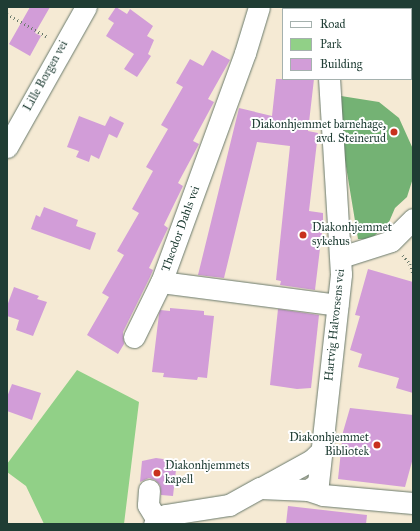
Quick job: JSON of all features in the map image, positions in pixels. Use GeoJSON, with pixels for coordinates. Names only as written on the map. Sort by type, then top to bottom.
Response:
{"type":"FeatureCollection","features":[{"type":"Feature","properties":{"kind":"street","name":"Lille Borgen vei"},"geometry":{"type":"LineString","coordinates":[[7,147],[86,7]]}},
{"type":"Feature","properties":{"kind":"street","name":"Theodor Dahls vei"},"geometry":{"type":"LineString","coordinates":[[259,7],[245,53],[161,282],[338,304]]}},
{"type":"Feature","properties":{"kind":"street","name":"Hartvig Halvorsens vei"},"geometry":{"type":"LineString","coordinates":[[308,490],[318,483],[338,304],[341,257],[329,80]]}},
{"type":"Feature","properties":{"kind":"street"},"geometry":{"type":"LineString","coordinates":[[341,257],[391,240],[413,219]]}},
{"type":"Feature","properties":{"kind":"street"},"geometry":{"type":"LineString","coordinates":[[134,337],[161,282]]}},
{"type":"Feature","properties":{"kind":"street"},"geometry":{"type":"LineString","coordinates":[[149,490],[148,505],[155,522],[165,515],[180,511],[214,509],[229,505],[312,460],[322,450]]}},
{"type":"Feature","properties":{"kind":"street"},"geometry":{"type":"LineString","coordinates":[[260,488],[308,490],[323,495],[413,503]]}},
{"type":"Feature","properties":{"kind":"path"},"geometry":{"type":"LineString","coordinates":[[7,14],[49,38]]}},
{"type":"Feature","properties":{"kind":"green space"},"geometry":{"type":"Polygon","coordinates":[[[328,7],[413,7],[413,46],[412,8],[328,7]]]}},
{"type":"Feature","properties":{"kind":"green space"},"geometry":{"type":"Polygon","coordinates":[[[341,96],[379,102],[399,118],[413,149],[413,178],[407,197],[395,208],[389,222],[371,239],[358,239],[342,142],[341,96]]]}},
{"type":"Feature","properties":{"kind":"green space"},"geometry":{"type":"Polygon","coordinates":[[[77,370],[139,402],[124,524],[44,524],[26,486],[7,472],[7,464],[77,370]]]}},
{"type":"Feature","properties":{"kind":"building"},"geometry":{"type":"Polygon","coordinates":[[[30,7],[50,7],[35,33],[41,36],[30,56],[9,44],[30,7]]]}},
{"type":"Feature","properties":{"kind":"building"},"geometry":{"type":"Polygon","coordinates":[[[116,7],[127,14],[130,9],[153,26],[147,36],[154,40],[148,54],[151,56],[137,77],[124,69],[134,54],[106,36],[114,23],[108,19],[116,7]]]}},
{"type":"Feature","properties":{"kind":"building"},"geometry":{"type":"Polygon","coordinates":[[[212,50],[230,60],[208,99],[214,102],[193,141],[199,144],[178,183],[183,186],[164,225],[168,228],[149,268],[153,270],[150,277],[123,332],[124,344],[118,354],[87,335],[109,297],[102,293],[124,255],[117,251],[139,213],[132,209],[153,171],[146,167],[168,129],[161,125],[183,87],[176,83],[190,59],[203,66],[212,50]]]}},
{"type":"Feature","properties":{"kind":"building"},"geometry":{"type":"Polygon","coordinates":[[[276,79],[314,80],[308,131],[318,133],[309,211],[323,213],[315,290],[280,285],[281,281],[276,280],[290,146],[257,142],[224,278],[198,275],[239,108],[272,116],[276,79]]]}},
{"type":"Feature","properties":{"kind":"building"},"geometry":{"type":"Polygon","coordinates":[[[79,116],[105,126],[110,116],[124,123],[117,138],[109,134],[99,159],[91,155],[89,162],[76,157],[79,151],[67,147],[79,116]]]}},
{"type":"Feature","properties":{"kind":"building"},"geometry":{"type":"Polygon","coordinates":[[[44,207],[78,220],[76,226],[96,233],[90,250],[31,229],[36,215],[40,217],[44,207]]]}},
{"type":"Feature","properties":{"kind":"building"},"geometry":{"type":"Polygon","coordinates":[[[368,269],[413,282],[413,393],[396,388],[399,378],[358,367],[362,354],[350,350],[360,316],[355,315],[368,269]]]}},
{"type":"Feature","properties":{"kind":"building"},"geometry":{"type":"Polygon","coordinates":[[[14,287],[39,296],[37,299],[47,302],[33,336],[16,330],[19,320],[7,316],[7,306],[14,287]]]}},
{"type":"Feature","properties":{"kind":"building"},"geometry":{"type":"Polygon","coordinates":[[[170,308],[204,311],[204,315],[214,316],[207,378],[198,377],[197,380],[163,377],[164,373],[152,372],[160,310],[170,311],[170,308]]]}},
{"type":"Feature","properties":{"kind":"building"},"geometry":{"type":"Polygon","coordinates":[[[278,309],[319,315],[311,388],[297,389],[270,385],[278,309]]]}},
{"type":"Feature","properties":{"kind":"building"},"geometry":{"type":"Polygon","coordinates":[[[12,384],[41,393],[32,420],[7,411],[7,397],[12,384]]]}},
{"type":"Feature","properties":{"kind":"building","name":"Diakonhjemmet Bibliotek"},"geometry":{"type":"Polygon","coordinates":[[[350,408],[413,415],[413,458],[405,487],[338,479],[343,432],[350,408]]]}},
{"type":"Feature","properties":{"kind":"building","name":"Diakonhjemmets kapell"},"geometry":{"type":"Polygon","coordinates":[[[156,458],[177,461],[173,496],[161,495],[160,485],[155,480],[149,478],[140,482],[142,461],[156,458]]]}},
{"type":"Feature","properties":{"kind":"building"},"geometry":{"type":"Polygon","coordinates":[[[288,506],[367,515],[366,524],[286,524],[288,506]]]}},
{"type":"Feature","properties":{"kind":"place","name":"Diakonhjemmet barnehage, avd. Steinerud"},"geometry":{"type":"Point","coordinates":[394,132]}},
{"type":"Feature","properties":{"kind":"place","name":"Diakonhjemmet sykehus"},"geometry":{"type":"Point","coordinates":[303,235]}},
{"type":"Feature","properties":{"kind":"place","name":"Diakonhjemmet Bibliotek"},"geometry":{"type":"Point","coordinates":[377,445]}},
{"type":"Feature","properties":{"kind":"place","name":"Diakonhjemmets kapell"},"geometry":{"type":"Point","coordinates":[157,473]}}]}
